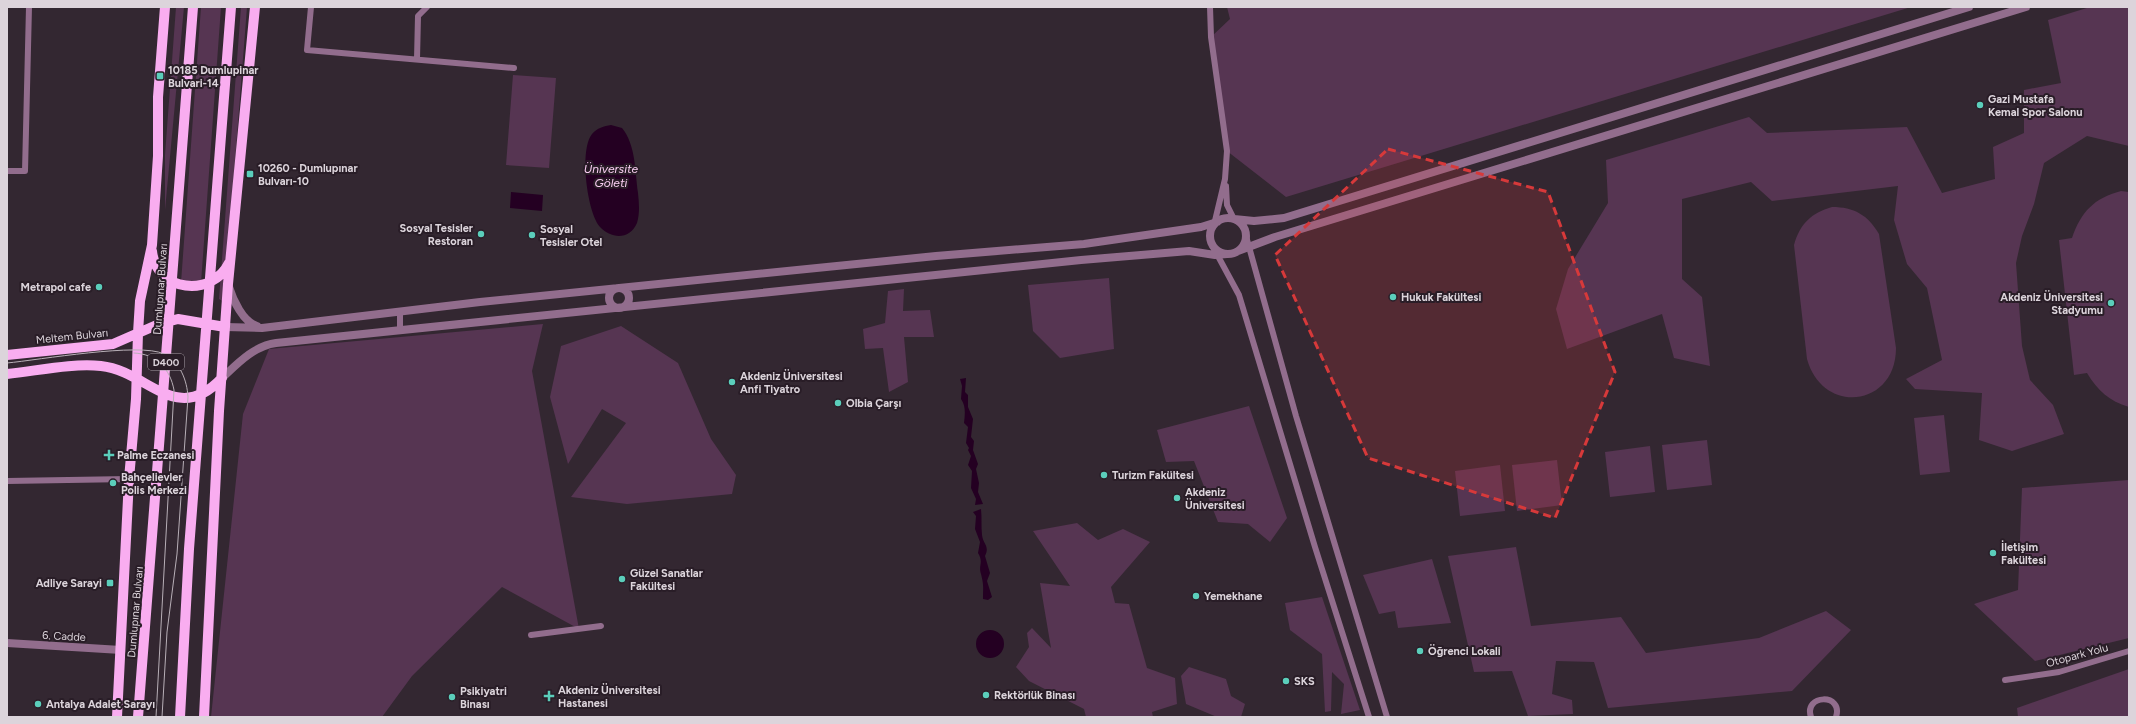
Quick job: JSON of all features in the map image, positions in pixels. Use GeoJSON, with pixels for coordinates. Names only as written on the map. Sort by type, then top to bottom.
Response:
{"type":"FeatureCollection","features":[{"type":"Feature","properties":{"kind":"main road"},"geometry":{"type":"LineString","coordinates":[[117,717],[140,301],[152,245],[158,156],[158,97],[165,7]]}},
{"type":"Feature","properties":{"kind":"main road","name":"Dumlupınar Bulvarı"},"geometry":{"type":"LineString","coordinates":[[138,717],[193,7]]}},
{"type":"Feature","properties":{"kind":"main road"},"geometry":{"type":"LineString","coordinates":[[180,717],[189,549],[231,7]]}},
{"type":"Feature","properties":{"kind":"main road"},"geometry":{"type":"LineString","coordinates":[[204,717],[228,284],[255,7]]}},
{"type":"Feature","properties":{"kind":"main road"},"geometry":{"type":"LineString","coordinates":[[152,245],[153,256],[157,267],[164,276],[174,283],[185,287],[196,287],[208,284],[218,278],[225,270],[230,259]]}},
{"type":"Feature","properties":{"kind":"main road"},"geometry":{"type":"LineString","coordinates":[[138,333],[159,324],[178,319],[225,327]]}},
{"type":"Feature","properties":{"kind":"main road","name":"Meltem Bulvarı"},"geometry":{"type":"LineString","coordinates":[[7,355],[112,344],[138,333]]}},
{"type":"Feature","properties":{"kind":"main road"},"geometry":{"type":"LineString","coordinates":[[7,374],[100,366],[112,367],[136,378],[166,395],[188,397],[198,396],[210,390],[222,378]]}},
{"type":"Feature","properties":{"kind":"street"},"geometry":{"type":"LineString","coordinates":[[7,171],[25,171],[29,7]]}},
{"type":"Feature","properties":{"kind":"street"},"geometry":{"type":"LineString","coordinates":[[310,7],[307,50],[514,68]]}},
{"type":"Feature","properties":{"kind":"street"},"geometry":{"type":"LineString","coordinates":[[417,59],[418,16],[427,7]]}},
{"type":"Feature","properties":{"kind":"street"},"geometry":{"type":"LineString","coordinates":[[1210,7],[1212,45],[1227,151],[1225,179],[1215,224],[1210,239],[1239,295],[1315,547],[1369,717]]}},
{"type":"Feature","properties":{"kind":"street"},"geometry":{"type":"LineString","coordinates":[[225,327],[262,328],[617,288],[1084,244],[1201,227],[1215,224],[1222,220],[1234,219],[1254,221],[1284,218],[1969,7]]}},
{"type":"Feature","properties":{"kind":"street"},"geometry":{"type":"LineString","coordinates":[[222,378],[254,350],[267,344],[400,329],[620,308],[1081,260],[1189,251],[1217,255],[1227,254],[2026,7]]}},
{"type":"Feature","properties":{"kind":"street"},"geometry":{"type":"LineString","coordinates":[[1225,179],[1227,205],[1234,219],[1243,226],[1296,416],[1387,717]]}},
{"type":"Feature","properties":{"kind":"street"},"geometry":{"type":"LineString","coordinates":[[1238,251],[1242,247],[1246,236]]}},
{"type":"Feature","properties":{"kind":"street"},"geometry":{"type":"LineString","coordinates":[[1212,244],[1216,249],[1227,254]]}},
{"type":"Feature","properties":{"kind":"street"},"geometry":{"type":"LineString","coordinates":[[228,284],[233,297],[248,322],[262,328]]}},
{"type":"Feature","properties":{"kind":"street"},"geometry":{"type":"LineString","coordinates":[[617,288],[625,290],[628,297],[626,304],[620,308],[612,306],[609,299],[611,292],[617,288]]}},
{"type":"Feature","properties":{"kind":"street"},"geometry":{"type":"LineString","coordinates":[[400,312],[400,329]]}},
{"type":"Feature","properties":{"kind":"street"},"geometry":{"type":"LineString","coordinates":[[7,481],[130,479]]}},
{"type":"Feature","properties":{"kind":"street"},"geometry":{"type":"LineString","coordinates":[[531,635],[601,626]]}},
{"type":"Feature","properties":{"kind":"street","name":"6. Cadde"},"geometry":{"type":"LineString","coordinates":[[7,643],[120,650]]}},
{"type":"Feature","properties":{"kind":"street","name":"Otopark Yolu"},"geometry":{"type":"LineString","coordinates":[[2005,680],[2059,672],[2129,651]]}},
{"type":"Feature","properties":{"kind":"street"},"geometry":{"type":"LineString","coordinates":[[1811,717],[1810,709],[1812,704],[1821,698],[1826,698],[1835,704],[1837,710],[1836,717]]}},
{"type":"Feature","properties":{"kind":"highlighted area"},"geometry":{"type":"Polygon","coordinates":[[[1388,149],[1548,192],[1615,372],[1555,518],[1368,458],[1275,255],[1388,149]]]}},
{"type":"Feature","properties":{"kind":"shaded area"},"geometry":{"type":"Polygon","coordinates":[[[176,7],[184,7],[165,210],[165,155],[176,7]]]}},
{"type":"Feature","properties":{"kind":"shaded area"},"geometry":{"type":"Polygon","coordinates":[[[201,7],[221,7],[201,283],[181,283],[201,7]]]}},
{"type":"Feature","properties":{"kind":"shaded area"},"geometry":{"type":"Polygon","coordinates":[[[241,7],[247,7],[224,302],[219,299],[241,7]]]}},
{"type":"Feature","properties":{"kind":"shaded area"},"geometry":{"type":"Polygon","coordinates":[[[1227,7],[1911,7],[1286,197],[1227,151],[1211,37],[1230,19],[1227,7]]]}},
{"type":"Feature","properties":{"kind":"shaded area"},"geometry":{"type":"Polygon","coordinates":[[[2090,7],[2129,7],[2129,146],[2087,136],[2044,163],[2034,204],[2022,236],[2016,263],[2022,346],[2030,380],[2053,405],[2064,434],[2012,451],[1979,440],[1982,393],[1915,389],[1906,379],[1942,360],[1927,288],[1907,264],[1894,220],[1898,186],[1772,201],[1751,182],[1682,199],[1682,279],[1702,297],[1710,366],[1674,358],[1662,314],[1567,349],[1556,309],[1568,269],[1608,203],[1606,160],[1749,117],[1767,133],[1907,127],[1942,193],[1995,179],[1993,147],[2024,133],[2024,90],[2061,83],[2048,20],[2090,7]]]}},
{"type":"Feature","properties":{"kind":"shaded area"},"geometry":{"type":"Polygon","coordinates":[[[513,75],[556,78],[549,168],[506,165],[513,75]]]}},
{"type":"Feature","properties":{"kind":"shaded area"},"geometry":{"type":"Polygon","coordinates":[[[2121,191],[2129,192],[2129,407],[2116,402],[2100,390],[2087,373],[2074,375],[2059,240],[2072,238],[2084,214],[2096,202],[2121,191]]]}},
{"type":"Feature","properties":{"kind":"shaded area"},"geometry":{"type":"Polygon","coordinates":[[[1840,207],[1860,213],[1875,227],[1879,234],[1896,348],[1893,368],[1884,383],[1872,392],[1858,397],[1842,396],[1828,390],[1815,377],[1807,359],[1794,245],[1796,238],[1807,220],[1825,209],[1840,207]]]}},
{"type":"Feature","properties":{"kind":"shaded area"},"geometry":{"type":"Polygon","coordinates":[[[1109,278],[1114,349],[1060,358],[1033,331],[1028,285],[1109,278]]]}},
{"type":"Feature","properties":{"kind":"shaded area"},"geometry":{"type":"Polygon","coordinates":[[[904,289],[903,311],[930,310],[934,337],[904,337],[908,382],[889,392],[883,348],[865,349],[863,329],[885,323],[888,291],[904,289]]]}},
{"type":"Feature","properties":{"kind":"shaded area"},"geometry":{"type":"Polygon","coordinates":[[[543,324],[532,371],[579,629],[502,587],[412,676],[382,717],[211,717],[243,414],[269,349],[543,324]]]}},
{"type":"Feature","properties":{"kind":"shaded area"},"geometry":{"type":"Polygon","coordinates":[[[621,326],[678,363],[711,439],[736,475],[732,494],[627,504],[571,497],[626,423],[602,409],[568,464],[550,397],[561,346],[621,326]]]}},
{"type":"Feature","properties":{"kind":"shaded area"},"geometry":{"type":"Polygon","coordinates":[[[1249,406],[1287,518],[1270,542],[1248,524],[1218,522],[1194,461],[1166,462],[1157,430],[1249,406]]]}},
{"type":"Feature","properties":{"kind":"shaded area"},"geometry":{"type":"Polygon","coordinates":[[[1944,415],[1950,472],[1920,475],[1914,418],[1944,415]]]}},
{"type":"Feature","properties":{"kind":"shaded area"},"geometry":{"type":"Polygon","coordinates":[[[1707,440],[1712,485],[1667,490],[1662,445],[1707,440]]]}},
{"type":"Feature","properties":{"kind":"shaded area"},"geometry":{"type":"Polygon","coordinates":[[[1650,446],[1655,492],[1610,497],[1605,452],[1650,446]]]}},
{"type":"Feature","properties":{"kind":"shaded area"},"geometry":{"type":"Polygon","coordinates":[[[1557,460],[1562,505],[1517,511],[1512,465],[1557,460]]]}},
{"type":"Feature","properties":{"kind":"shaded area"},"geometry":{"type":"Polygon","coordinates":[[[1500,465],[1505,511],[1460,516],[1455,471],[1500,465]]]}},
{"type":"Feature","properties":{"kind":"shaded area"},"geometry":{"type":"Polygon","coordinates":[[[2129,480],[2129,638],[2035,661],[1974,604],[2018,590],[2022,488],[2129,480]]]}},
{"type":"Feature","properties":{"kind":"shaded area"},"geometry":{"type":"Polygon","coordinates":[[[1077,523],[1098,540],[1123,529],[1150,542],[1111,587],[1115,603],[1129,604],[1147,668],[1175,678],[1177,704],[1152,712],[1153,717],[1086,717],[1084,709],[1029,681],[1016,667],[1029,647],[1027,633],[1032,628],[1051,648],[1040,583],[1070,586],[1033,531],[1077,523]]]}},
{"type":"Feature","properties":{"kind":"shaded area"},"geometry":{"type":"Polygon","coordinates":[[[1516,547],[1531,626],[1621,617],[1646,653],[1759,638],[1826,611],[1851,630],[1792,691],[1608,708],[1594,662],[1556,661],[1552,694],[1572,700],[1573,714],[1528,716],[1512,671],[1474,672],[1448,556],[1516,547]]]}},
{"type":"Feature","properties":{"kind":"shaded area"},"geometry":{"type":"Polygon","coordinates":[[[1432,559],[1451,623],[1398,628],[1395,611],[1379,614],[1363,575],[1432,559]]]}},
{"type":"Feature","properties":{"kind":"shaded area"},"geometry":{"type":"Polygon","coordinates":[[[1322,597],[1360,710],[1341,714],[1344,684],[1332,672],[1331,711],[1325,712],[1322,654],[1290,630],[1285,603],[1322,597]]]}},
{"type":"Feature","properties":{"kind":"shaded area"},"geometry":{"type":"Polygon","coordinates":[[[1189,667],[1226,679],[1231,696],[1245,704],[1241,717],[1217,717],[1186,704],[1181,676],[1189,667]]]}},
{"type":"Feature","properties":{"kind":"shaded area"},"geometry":{"type":"Polygon","coordinates":[[[2129,669],[2129,717],[2018,717],[2017,708],[2129,669]]]}},
{"type":"Feature","properties":{"kind":"water","name":"Üniversite Göleti"},"geometry":{"type":"Polygon","coordinates":[[[611,125],[622,128],[630,142],[634,159],[639,200],[638,219],[634,229],[625,235],[620,236],[609,234],[604,231],[595,219],[591,208],[586,181],[585,167],[588,142],[596,130],[611,125]]]}},
{"type":"Feature","properties":{"kind":"water"},"geometry":{"type":"Polygon","coordinates":[[[511,192],[543,195],[542,211],[510,208],[511,192]]]}},
{"type":"Feature","properties":{"kind":"water"},"geometry":{"type":"Polygon","coordinates":[[[966,378],[965,392],[968,395],[968,407],[973,419],[971,437],[974,441],[973,450],[978,464],[976,469],[979,483],[978,492],[983,504],[975,505],[976,499],[971,488],[972,471],[968,465],[971,456],[966,443],[968,427],[964,423],[965,413],[961,399],[962,386],[960,379],[966,378]]]}},
{"type":"Feature","properties":{"kind":"water"},"geometry":{"type":"Polygon","coordinates":[[[981,509],[982,535],[987,547],[985,556],[990,573],[987,581],[992,597],[988,600],[983,599],[983,584],[980,571],[981,559],[978,553],[980,542],[975,529],[976,516],[973,512],[981,509]]]}},
{"type":"Feature","properties":{"kind":"water"},"geometry":{"type":"Polygon","coordinates":[[[990,630],[1000,634],[1004,644],[1000,654],[990,658],[980,654],[976,644],[980,634],[990,630]]]}},
{"type":"Feature","properties":{"kind":"tram line"},"geometry":{"type":"LineString","coordinates":[[7,363],[88,353],[134,350],[152,351],[164,354],[170,357],[182,372],[188,397],[177,554],[167,632],[162,717]]}},
{"type":"Feature","properties":{"kind":"tram line"},"geometry":{"type":"LineString","coordinates":[[134,353],[149,356],[161,364],[166,369],[174,390],[156,717]]}},
{"type":"Feature","properties":{"kind":"place","name":"10185 Dumlupinar Bulvari-14"},"geometry":{"type":"Point","coordinates":[160,76]}},
{"type":"Feature","properties":{"kind":"place","name":"Gazi Mustafa Kemal Spor Salonu"},"geometry":{"type":"Point","coordinates":[1980,105]}},
{"type":"Feature","properties":{"kind":"place","name":"10260 - Dumlupınar Bulvarı-10"},"geometry":{"type":"Point","coordinates":[250,174]}},
{"type":"Feature","properties":{"kind":"place","name":"Sosyal Tesisler Restoran"},"geometry":{"type":"Point","coordinates":[481,234]}},
{"type":"Feature","properties":{"kind":"place","name":"Sosyal Tesisler Otel"},"geometry":{"type":"Point","coordinates":[532,235]}},
{"type":"Feature","properties":{"kind":"place","name":"Metrapol cafe"},"geometry":{"type":"Point","coordinates":[99,287]}},
{"type":"Feature","properties":{"kind":"place","name":"Hukuk Fakültesi"},"geometry":{"type":"Point","coordinates":[1393,297]}},
{"type":"Feature","properties":{"kind":"place","name":"Akdeniz Üniversitesi Stadyumu"},"geometry":{"type":"Point","coordinates":[2111,303]}},
{"type":"Feature","properties":{"kind":"place","name":"Akdeniz Üniversitesi Anfi Tiyatro"},"geometry":{"type":"Point","coordinates":[732,382]}},
{"type":"Feature","properties":{"kind":"place","name":"Olbia Çarşı"},"geometry":{"type":"Point","coordinates":[838,403]}},
{"type":"Feature","properties":{"kind":"place","name":"Palme Eczanesi"},"geometry":{"type":"Point","coordinates":[109,455]}},
{"type":"Feature","properties":{"kind":"place","name":"Turizm Fakültesi"},"geometry":{"type":"Point","coordinates":[1104,475]}},
{"type":"Feature","properties":{"kind":"place","name":"Bahçelievler Polis Merkezi"},"geometry":{"type":"Point","coordinates":[113,483]}},
{"type":"Feature","properties":{"kind":"place","name":"Akdeniz Üniversitesi"},"geometry":{"type":"Point","coordinates":[1177,498]}},
{"type":"Feature","properties":{"kind":"place","name":"İletişim Fakültesi"},"geometry":{"type":"Point","coordinates":[1993,553]}},
{"type":"Feature","properties":{"kind":"place","name":"Güzel Sanatlar Fakültesi"},"geometry":{"type":"Point","coordinates":[622,579]}},
{"type":"Feature","properties":{"kind":"place","name":"Adliye Sarayi"},"geometry":{"type":"Point","coordinates":[110,583]}},
{"type":"Feature","properties":{"kind":"place","name":"Yemekhane"},"geometry":{"type":"Point","coordinates":[1196,596]}},
{"type":"Feature","properties":{"kind":"place","name":"Öğrenci Lokali"},"geometry":{"type":"Point","coordinates":[1420,651]}},
{"type":"Feature","properties":{"kind":"place","name":"SKS"},"geometry":{"type":"Point","coordinates":[1286,681]}},
{"type":"Feature","properties":{"kind":"place","name":"Rektörlük Binası"},"geometry":{"type":"Point","coordinates":[986,695]}},
{"type":"Feature","properties":{"kind":"place","name":"Akdeniz Üniversitesi Hastanesi"},"geometry":{"type":"Point","coordinates":[549,696]}},
{"type":"Feature","properties":{"kind":"place","name":"Psikiyatri Binası"},"geometry":{"type":"Point","coordinates":[452,697]}},
{"type":"Feature","properties":{"kind":"place","name":"Antalya Adalet Sarayı"},"geometry":{"type":"Point","coordinates":[38,704]}}]}
